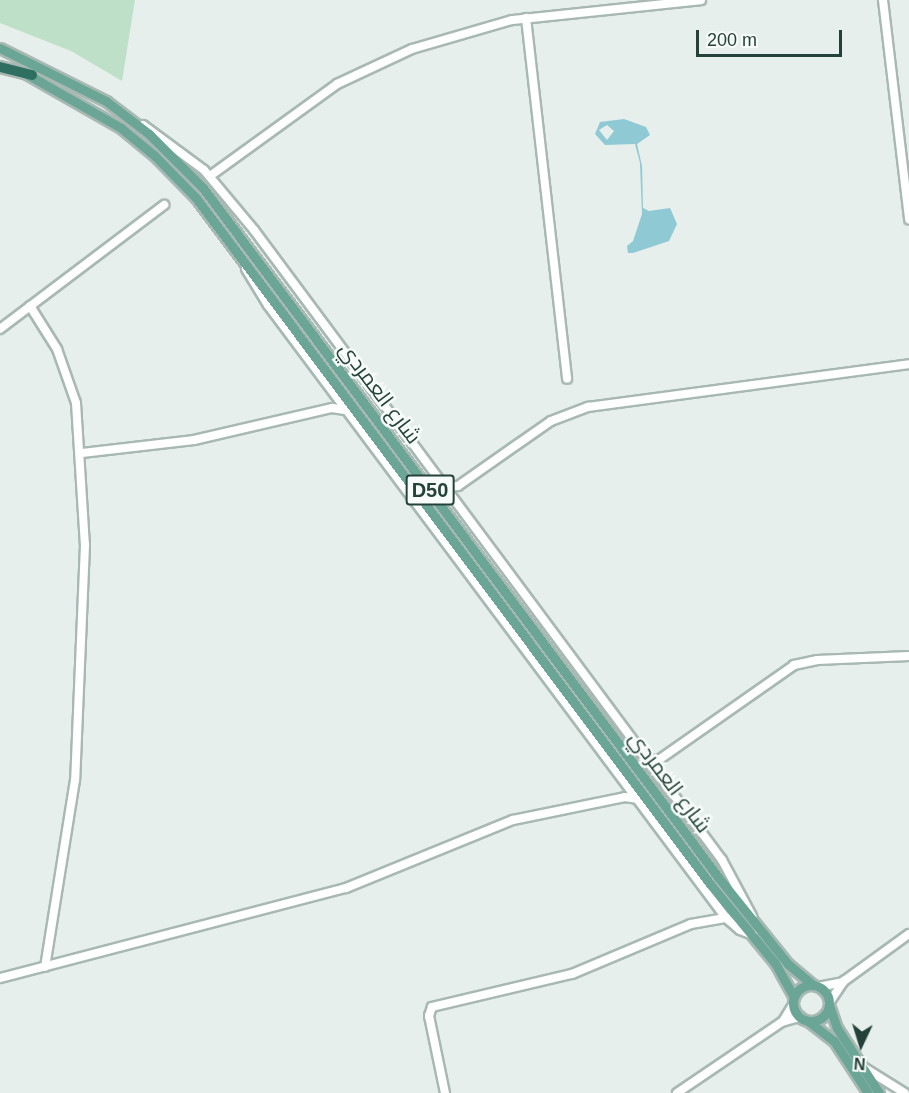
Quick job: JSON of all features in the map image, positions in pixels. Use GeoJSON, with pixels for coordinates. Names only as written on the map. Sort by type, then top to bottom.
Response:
{"type":"FeatureCollection","features":[{"type":"Feature","properties":{"kind":"highway"},"geometry":{"type":"LineString","coordinates":[[0,67],[32,75]]}},
{"type":"Feature","properties":{"kind":"main road","name":"شارع العمردي"},"geometry":{"type":"LineString","coordinates":[[0,48],[83,87],[128,117],[172,155],[212,198],[755,923],[796,972],[815,986]]}},
{"type":"Feature","properties":{"kind":"main road","name":"شارع العمردي"},"geometry":{"type":"LineString","coordinates":[[0,63],[32,75],[100,114],[149,150],[196,198],[710,884],[782,971],[794,1001]]}},
{"type":"Feature","properties":{"kind":"main road"},"geometry":{"type":"LineString","coordinates":[[865,1091],[834,1041],[804,1019],[794,1001],[800,989],[815,986],[826,993],[837,1028],[879,1093]]}},
{"type":"Feature","properties":{"kind":"main road"},"geometry":{"type":"LineString","coordinates":[[804,1019],[822,1018],[829,1004]]}},
{"type":"Feature","properties":{"kind":"street"},"geometry":{"type":"LineString","coordinates":[[210,176],[330,88],[368,67],[435,40],[526,18],[701,0]]}},
{"type":"Feature","properties":{"kind":"street"},"geometry":{"type":"LineString","coordinates":[[883,0],[909,219]]}},
{"type":"Feature","properties":{"kind":"street"},"geometry":{"type":"LineString","coordinates":[[526,18],[567,379]]}},
{"type":"Feature","properties":{"kind":"street"},"geometry":{"type":"LineString","coordinates":[[128,117],[178,148],[210,176],[453,498],[730,872],[755,923]]}},
{"type":"Feature","properties":{"kind":"street"},"geometry":{"type":"LineString","coordinates":[[0,329],[164,206]]}},
{"type":"Feature","properties":{"kind":"street"},"geometry":{"type":"LineString","coordinates":[[243,259],[256,288],[726,918],[740,930],[753,935]]}},
{"type":"Feature","properties":{"kind":"street"},"geometry":{"type":"LineString","coordinates":[[30,306],[48,331],[69,378],[78,414],[82,453],[85,573],[77,757],[45,967]]}},
{"type":"Feature","properties":{"kind":"street"},"geometry":{"type":"LineString","coordinates":[[444,487],[458,486],[540,428],[588,406],[909,364]]}},
{"type":"Feature","properties":{"kind":"street"},"geometry":{"type":"LineString","coordinates":[[332,408],[337,397]]}},
{"type":"Feature","properties":{"kind":"street"},"geometry":{"type":"LineString","coordinates":[[82,453],[194,440],[332,408],[346,410]]}},
{"type":"Feature","properties":{"kind":"street"},"geometry":{"type":"LineString","coordinates":[[453,498],[458,486]]}},
{"type":"Feature","properties":{"kind":"street"},"geometry":{"type":"LineString","coordinates":[[648,761],[660,759],[794,665],[817,660],[909,656]]}},
{"type":"Feature","properties":{"kind":"street"},"geometry":{"type":"LineString","coordinates":[[656,771],[660,759]]}},
{"type":"Feature","properties":{"kind":"street"},"geometry":{"type":"LineString","coordinates":[[622,797],[626,784]]}},
{"type":"Feature","properties":{"kind":"street"},"geometry":{"type":"LineString","coordinates":[[0,978],[346,888],[508,821],[622,797],[637,799]]}},
{"type":"Feature","properties":{"kind":"street"},"geometry":{"type":"LineString","coordinates":[[713,917],[718,907]]}},
{"type":"Feature","properties":{"kind":"street"},"geometry":{"type":"LineString","coordinates":[[445,1093],[429,1016],[432,1007],[572,974],[713,917],[726,918]]}},
{"type":"Feature","properties":{"kind":"street"},"geometry":{"type":"LineString","coordinates":[[829,1004],[844,981],[909,933]]}},
{"type":"Feature","properties":{"kind":"street"},"geometry":{"type":"LineString","coordinates":[[815,986],[844,981]]}},
{"type":"Feature","properties":{"kind":"street"},"geometry":{"type":"LineString","coordinates":[[677,1093],[782,1022],[794,1001]]}},
{"type":"Feature","properties":{"kind":"street"},"geometry":{"type":"LineString","coordinates":[[782,1022],[804,1019]]}},
{"type":"Feature","properties":{"kind":"street"},"geometry":{"type":"LineString","coordinates":[[862,1066],[904,1093]]}},
{"type":"Feature","properties":{"kind":"green space"},"geometry":{"type":"Polygon","coordinates":[[[0,0],[135,0],[122,81],[71,51],[0,23],[0,0]]]}},
{"type":"Feature","properties":{"kind":"water"},"geometry":{"type":"Polygon","coordinates":[[[624,119],[646,127],[650,135],[637,144],[642,166],[643,208],[649,211],[670,208],[677,224],[669,241],[628,253],[627,246],[633,241],[642,214],[640,163],[635,144],[605,145],[595,134],[600,122],[624,119]],[[607,125],[599,130],[607,140],[614,131],[607,125]]]}}]}
